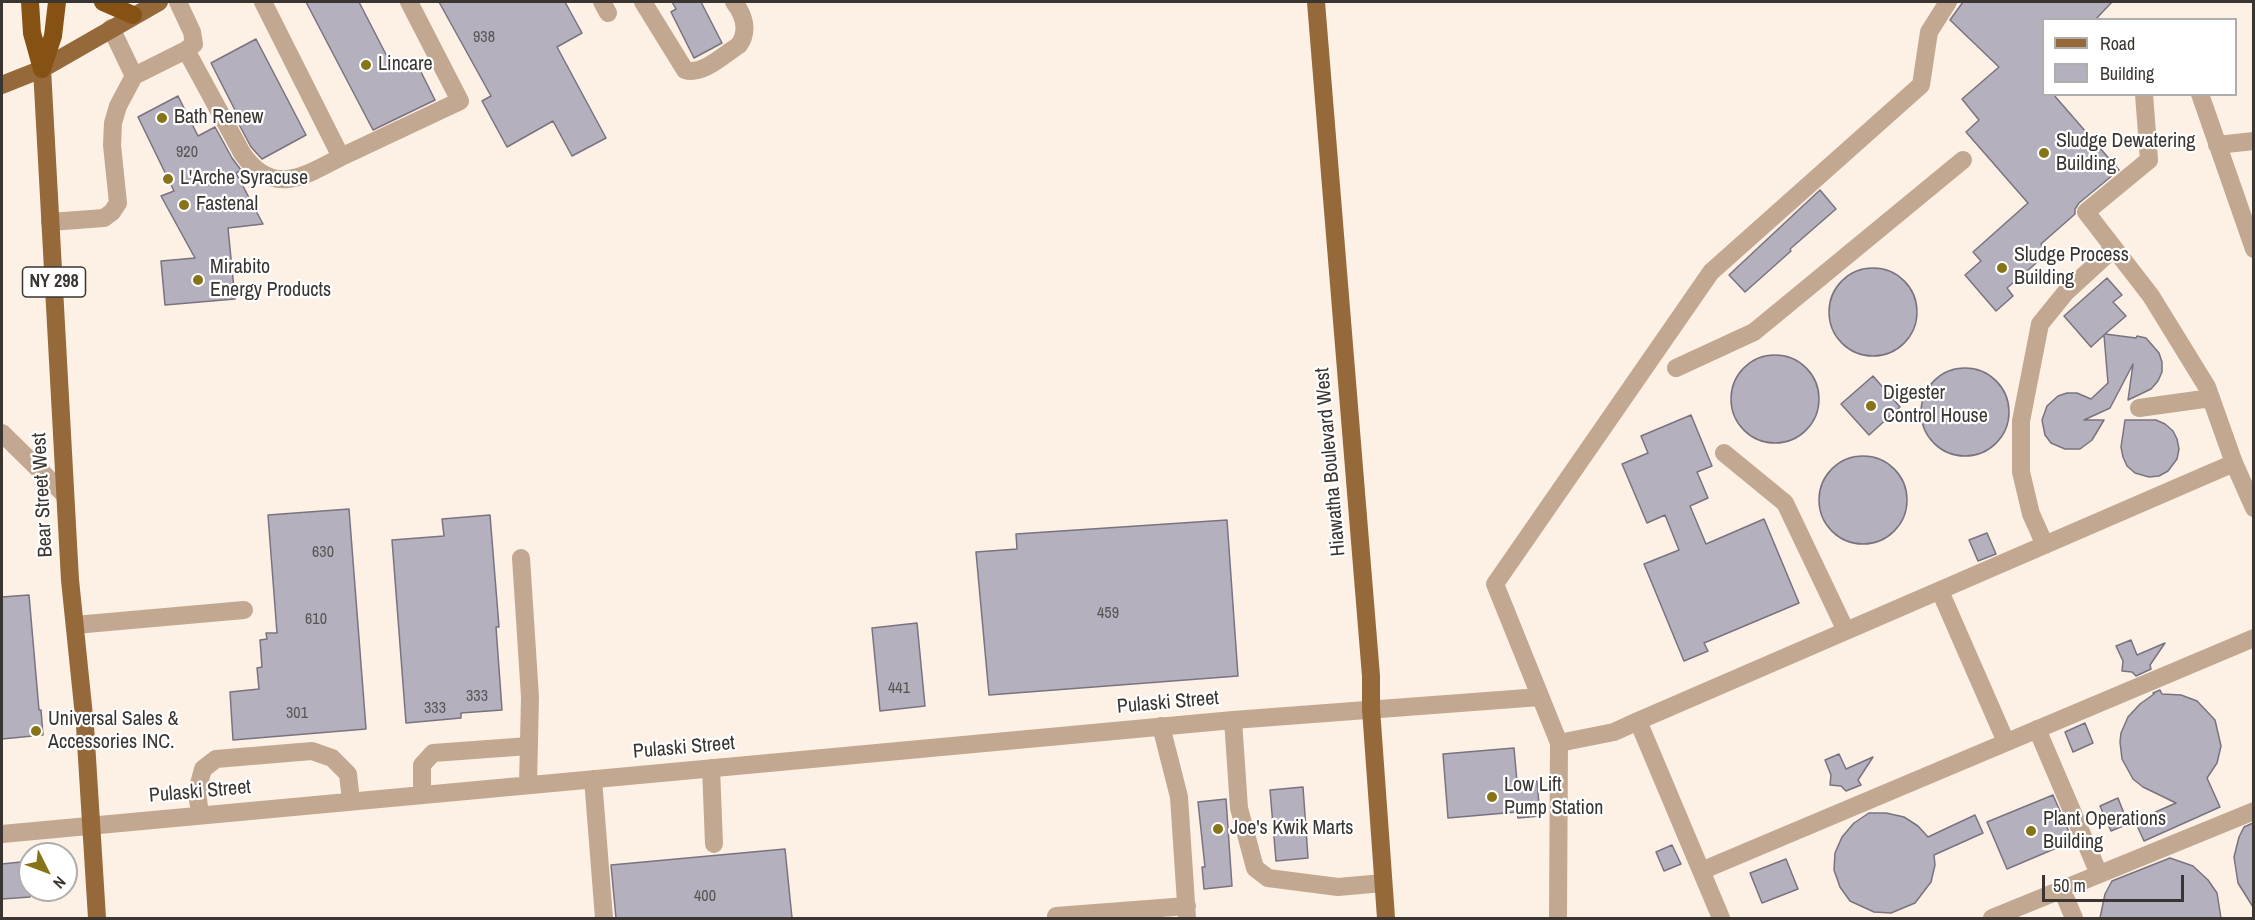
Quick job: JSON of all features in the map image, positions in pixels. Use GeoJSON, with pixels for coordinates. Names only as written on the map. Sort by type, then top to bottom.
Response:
{"type":"FeatureCollection","features":[{"type":"Feature","properties":{"kind":"highway"},"geometry":{"type":"LineString","coordinates":[[30,2],[32,33],[42,69]]}},
{"type":"Feature","properties":{"kind":"highway"},"geometry":{"type":"LineString","coordinates":[[42,69],[53,36],[57,2]]}},
{"type":"Feature","properties":{"kind":"highway"},"geometry":{"type":"LineString","coordinates":[[103,2],[133,15]]}},
{"type":"Feature","properties":{"kind":"main road"},"geometry":{"type":"LineString","coordinates":[[2,85],[42,69],[159,2]]}},
{"type":"Feature","properties":{"kind":"main road","name":"Hiawatha Boulevard West"},"geometry":{"type":"LineString","coordinates":[[1316,2],[1371,676],[1371,709],[1386,918]]}},
{"type":"Feature","properties":{"kind":"main road","name":"Bear Street West"},"geometry":{"type":"LineString","coordinates":[[42,69],[70,580],[85,726],[97,918]]}},
{"type":"Feature","properties":{"kind":"street"},"geometry":{"type":"LineString","coordinates":[[50,222],[104,218],[118,203],[112,145],[113,123],[118,106],[134,76],[194,44],[195,38],[178,2]]}},
{"type":"Feature","properties":{"kind":"street"},"geometry":{"type":"LineString","coordinates":[[263,2],[341,158]]}},
{"type":"Feature","properties":{"kind":"street"},"geometry":{"type":"LineString","coordinates":[[186,50],[251,166],[262,174],[280,180],[301,178],[460,101],[409,2]]}},
{"type":"Feature","properties":{"kind":"street"},"geometry":{"type":"LineString","coordinates":[[643,2],[685,70],[690,72],[719,58],[739,45],[743,39],[745,28],[741,12],[734,2]]}},
{"type":"Feature","properties":{"kind":"street"},"geometry":{"type":"LineString","coordinates":[[1558,918],[1559,743],[1495,584],[1711,272],[1921,85],[1929,32],[1948,2]]}},
{"type":"Feature","properties":{"kind":"street"},"geometry":{"type":"LineString","coordinates":[[111,28],[134,76]]}},
{"type":"Feature","properties":{"kind":"street"},"geometry":{"type":"LineString","coordinates":[[2144,96],[2149,160],[2086,212],[2151,296],[2208,387],[2234,463],[2253,508]]}},
{"type":"Feature","properties":{"kind":"street"},"geometry":{"type":"LineString","coordinates":[[2201,96],[2253,249]]}},
{"type":"Feature","properties":{"kind":"street"},"geometry":{"type":"LineString","coordinates":[[2217,145],[2253,141]]}},
{"type":"Feature","properties":{"kind":"street"},"geometry":{"type":"LineString","coordinates":[[1676,368],[1754,332],[1963,160]]}},
{"type":"Feature","properties":{"kind":"street"},"geometry":{"type":"LineString","coordinates":[[2045,545],[2031,514],[2021,472],[2021,421],[2040,324],[2066,292],[2114,248]]}},
{"type":"Feature","properties":{"kind":"street"},"geometry":{"type":"LineString","coordinates":[[2139,408],[2211,398]]}},
{"type":"Feature","properties":{"kind":"street"},"geometry":{"type":"LineString","coordinates":[[2,433],[65,495]]}},
{"type":"Feature","properties":{"kind":"street"},"geometry":{"type":"LineString","coordinates":[[1724,453],[1785,502],[1846,631]]}},
{"type":"Feature","properties":{"kind":"street"},"geometry":{"type":"LineString","coordinates":[[1559,743],[1614,732],[2234,463]]}},
{"type":"Feature","properties":{"kind":"street"},"geometry":{"type":"LineString","coordinates":[[521,558],[530,698],[528,785]]}},
{"type":"Feature","properties":{"kind":"street"},"geometry":{"type":"LineString","coordinates":[[1940,591],[2006,742]]}},
{"type":"Feature","properties":{"kind":"street"},"geometry":{"type":"LineString","coordinates":[[75,625],[244,610]]}},
{"type":"Feature","properties":{"kind":"street"},"geometry":{"type":"LineString","coordinates":[[1701,871],[2253,638]]}},
{"type":"Feature","properties":{"kind":"street","name":"Pulaski Street"},"geometry":{"type":"LineString","coordinates":[[2,834],[1161,726],[1540,697]]}},
{"type":"Feature","properties":{"kind":"street"},"geometry":{"type":"LineString","coordinates":[[1233,720],[1239,808],[1255,868],[1268,878],[1338,887],[1383,883]]}},
{"type":"Feature","properties":{"kind":"street"},"geometry":{"type":"LineString","coordinates":[[1638,721],[1720,918]]}},
{"type":"Feature","properties":{"kind":"street"},"geometry":{"type":"LineString","coordinates":[[1056,916],[1187,912],[1179,797],[1161,726]]}},
{"type":"Feature","properties":{"kind":"street"},"geometry":{"type":"LineString","coordinates":[[2037,729],[2099,874]]}},
{"type":"Feature","properties":{"kind":"street"},"geometry":{"type":"LineString","coordinates":[[422,795],[422,765],[433,753],[529,746]]}},
{"type":"Feature","properties":{"kind":"street"},"geometry":{"type":"LineString","coordinates":[[200,815],[197,791],[203,770],[216,759],[312,751],[333,758],[348,774],[351,801]]}},
{"type":"Feature","properties":{"kind":"street"},"geometry":{"type":"LineString","coordinates":[[711,768],[714,844]]}},
{"type":"Feature","properties":{"kind":"street"},"geometry":{"type":"LineString","coordinates":[[593,779],[604,918]]}},
{"type":"Feature","properties":{"kind":"street"},"geometry":{"type":"LineString","coordinates":[[1992,918],[2253,811]]}},
{"type":"Feature","properties":{"kind":"street"},"geometry":{"type":"LineString","coordinates":[[2062,890],[2074,918]]}},
{"type":"Feature","properties":{"kind":"building","name":"Lincare"},"geometry":{"type":"Polygon","coordinates":[[[306,2],[359,2],[394,70],[415,60],[435,100],[373,130],[306,2]]]}},
{"type":"Feature","properties":{"kind":"building"},"geometry":{"type":"Polygon","coordinates":[[[439,2],[565,2],[582,33],[557,47],[606,138],[572,156],[553,121],[507,147],[482,101],[491,96],[439,2]]]}},
{"type":"Feature","properties":{"kind":"building"},"geometry":{"type":"Polygon","coordinates":[[[672,2],[701,2],[722,43],[694,58],[671,12],[676,9],[672,2]]]}},
{"type":"Feature","properties":{"kind":"building"},"geometry":{"type":"Polygon","coordinates":[[[1963,2],[2112,2],[2097,18],[2042,18],[2042,96],[2055,96],[2119,170],[2079,203],[2075,214],[2041,244],[2048,253],[2007,288],[2013,296],[1996,311],[1965,275],[1981,261],[1973,252],[2028,203],[1966,132],[1979,120],[1962,99],[1999,67],[1950,20],[1963,2]]]}},
{"type":"Feature","properties":{"kind":"building"},"geometry":{"type":"Polygon","coordinates":[[[256,39],[306,135],[262,159],[251,147],[235,117],[238,116],[211,63],[256,39]]]}},
{"type":"Feature","properties":{"kind":"building"},"geometry":{"type":"Polygon","coordinates":[[[178,96],[198,136],[215,127],[241,170],[236,173],[263,224],[228,228],[235,299],[165,305],[161,261],[195,258],[161,196],[174,191],[138,117],[178,96]]]}},
{"type":"Feature","properties":{"kind":"building"},"geometry":{"type":"Polygon","coordinates":[[[1820,190],[1836,209],[1745,292],[1729,275],[1820,190]]]}},
{"type":"Feature","properties":{"kind":"building"},"geometry":{"type":"Polygon","coordinates":[[[1873,268],[1898,275],[1910,287],[1917,312],[1910,337],[1898,349],[1873,356],[1848,349],[1836,337],[1829,312],[1836,287],[1848,275],[1873,268]]]}},
{"type":"Feature","properties":{"kind":"building"},"geometry":{"type":"Polygon","coordinates":[[[2107,278],[2122,295],[2113,302],[2126,316],[2105,334],[2146,338],[2159,353],[2162,372],[2151,389],[2128,400],[2133,364],[2110,408],[2084,420],[2104,420],[2092,440],[2080,449],[2065,449],[2051,443],[2045,435],[2042,420],[2047,406],[2058,396],[2067,393],[2077,393],[2091,399],[2108,383],[2104,335],[2091,347],[2064,316],[2107,278]]]}},
{"type":"Feature","properties":{"kind":"building"},"geometry":{"type":"Polygon","coordinates":[[[1775,355],[1800,362],[1812,374],[1819,399],[1812,424],[1800,436],[1775,443],[1750,436],[1738,424],[1731,399],[1738,374],[1750,362],[1775,355]]]}},
{"type":"Feature","properties":{"kind":"building"},"geometry":{"type":"Polygon","coordinates":[[[1965,368],[1990,375],[2002,387],[2009,412],[2002,437],[1990,449],[1965,456],[1940,449],[1928,437],[1921,412],[1928,387],[1940,375],[1965,368]]]}},
{"type":"Feature","properties":{"kind":"building","name":"Digester Control House"},"geometry":{"type":"Polygon","coordinates":[[[1873,376],[1900,407],[1869,435],[1841,404],[1873,376]]]}},
{"type":"Feature","properties":{"kind":"building"},"geometry":{"type":"Polygon","coordinates":[[[1691,415],[1712,466],[1697,472],[1708,498],[1690,506],[1706,544],[1764,519],[1799,603],[1704,643],[1708,651],[1684,661],[1644,564],[1679,550],[1665,515],[1647,523],[1622,464],[1648,453],[1641,436],[1691,415]]]}},
{"type":"Feature","properties":{"kind":"building"},"geometry":{"type":"Polygon","coordinates":[[[2125,420],[2156,420],[2173,431],[2179,449],[2177,459],[2168,471],[2159,476],[2149,477],[2135,473],[2127,466],[2121,447],[2125,420]]]}},
{"type":"Feature","properties":{"kind":"building"},"geometry":{"type":"Polygon","coordinates":[[[1863,456],[1888,463],[1900,475],[1907,500],[1900,525],[1888,537],[1863,544],[1838,537],[1826,525],[1819,500],[1826,475],[1838,463],[1863,456]]]}},
{"type":"Feature","properties":{"kind":"building"},"geometry":{"type":"Polygon","coordinates":[[[349,509],[366,729],[233,740],[230,692],[259,689],[257,668],[262,667],[260,640],[267,639],[266,633],[277,633],[268,515],[349,509]]]}},
{"type":"Feature","properties":{"kind":"building"},"geometry":{"type":"Polygon","coordinates":[[[490,515],[499,627],[496,627],[502,710],[461,713],[461,718],[406,723],[392,540],[444,536],[442,519],[490,515]]]}},
{"type":"Feature","properties":{"kind":"building"},"geometry":{"type":"Polygon","coordinates":[[[1227,520],[1238,676],[989,695],[976,552],[1017,549],[1016,534],[1227,520]]]}},
{"type":"Feature","properties":{"kind":"building"},"geometry":{"type":"Polygon","coordinates":[[[1987,533],[1996,554],[1978,561],[1969,540],[1987,533]]]}},
{"type":"Feature","properties":{"kind":"building"},"geometry":{"type":"Polygon","coordinates":[[[29,595],[43,735],[2,739],[2,597],[29,595]]]}},
{"type":"Feature","properties":{"kind":"building"},"geometry":{"type":"Polygon","coordinates":[[[917,623],[925,706],[880,711],[872,628],[917,623]]]}},
{"type":"Feature","properties":{"kind":"building"},"geometry":{"type":"Polygon","coordinates":[[[2131,640],[2137,655],[2165,643],[2150,665],[2151,669],[2136,676],[2132,672],[2122,671],[2123,661],[2116,646],[2131,640]]]}},
{"type":"Feature","properties":{"kind":"building"},"geometry":{"type":"Polygon","coordinates":[[[2160,690],[2162,694],[2181,695],[2197,701],[2215,720],[2221,746],[2217,763],[2207,778],[2220,807],[2144,841],[2135,821],[2176,803],[2143,787],[2133,779],[2122,759],[2120,742],[2128,717],[2153,693],[2160,690]]]}},
{"type":"Feature","properties":{"kind":"building"},"geometry":{"type":"Polygon","coordinates":[[[2085,723],[2093,743],[2073,752],[2065,732],[2085,723]]]}},
{"type":"Feature","properties":{"kind":"building","name":"Low Lift Pump Station"},"geometry":{"type":"Polygon","coordinates":[[[1514,748],[1517,782],[1537,781],[1540,816],[1518,818],[1517,812],[1448,818],[1443,754],[1514,748]]]}},
{"type":"Feature","properties":{"kind":"building"},"geometry":{"type":"Polygon","coordinates":[[[1839,754],[1846,769],[1873,757],[1858,780],[1861,785],[1846,791],[1841,786],[1830,785],[1831,775],[1825,760],[1839,754]]]}},
{"type":"Feature","properties":{"kind":"building"},"geometry":{"type":"Polygon","coordinates":[[[1303,787],[1308,858],[1276,861],[1270,790],[1303,787]]]}},
{"type":"Feature","properties":{"kind":"building","name":"Plant Operations Building"},"geometry":{"type":"Polygon","coordinates":[[[2053,795],[2073,841],[2007,869],[1987,822],[2053,795]]]}},
{"type":"Feature","properties":{"kind":"building"},"geometry":{"type":"Polygon","coordinates":[[[2118,798],[2128,824],[2111,831],[2100,806],[2118,798]]]}},
{"type":"Feature","properties":{"kind":"building"},"geometry":{"type":"Polygon","coordinates":[[[1226,799],[1232,886],[1204,889],[1202,867],[1205,867],[1198,802],[1226,799]]]}},
{"type":"Feature","properties":{"kind":"building"},"geometry":{"type":"Polygon","coordinates":[[[1869,813],[1886,813],[1904,817],[1918,826],[1928,837],[1975,815],[1983,833],[1934,855],[1935,865],[1931,882],[1915,903],[1891,913],[1874,912],[1850,901],[1840,887],[1834,870],[1835,853],[1842,837],[1854,823],[1869,813]]]}},
{"type":"Feature","properties":{"kind":"building"},"geometry":{"type":"Polygon","coordinates":[[[2253,823],[2253,907],[2238,883],[2234,857],[2244,827],[2253,823]]]}},
{"type":"Feature","properties":{"kind":"building"},"geometry":{"type":"Polygon","coordinates":[[[1672,845],[1681,864],[1664,871],[1656,852],[1672,845]]]}},
{"type":"Feature","properties":{"kind":"building"},"geometry":{"type":"Polygon","coordinates":[[[785,849],[792,918],[616,918],[611,865],[785,849]]]}},
{"type":"Feature","properties":{"kind":"building"},"geometry":{"type":"Polygon","coordinates":[[[2170,858],[2193,866],[2208,880],[2217,893],[2221,918],[2100,918],[2105,894],[2112,881],[2170,858]]]}},
{"type":"Feature","properties":{"kind":"building"},"geometry":{"type":"Polygon","coordinates":[[[1786,859],[1798,889],[1762,903],[1750,873],[1786,859]]]}},
{"type":"Feature","properties":{"kind":"building"},"geometry":{"type":"Polygon","coordinates":[[[18,862],[18,898],[2,899],[2,864],[18,862]]]}},
{"type":"Feature","properties":{"kind":"place","name":"Lincare"},"geometry":{"type":"Point","coordinates":[366,65]}},
{"type":"Feature","properties":{"kind":"place","name":"Bath Renew"},"geometry":{"type":"Point","coordinates":[162,118]}},
{"type":"Feature","properties":{"kind":"place","name":"Sludge Dewatering Building"},"geometry":{"type":"Point","coordinates":[2044,153]}},
{"type":"Feature","properties":{"kind":"place","name":"L'Arche Syracuse"},"geometry":{"type":"Point","coordinates":[168,179]}},
{"type":"Feature","properties":{"kind":"place","name":"Fastenal"},"geometry":{"type":"Point","coordinates":[184,205]}},
{"type":"Feature","properties":{"kind":"place","name":"Sludge Process Building"},"geometry":{"type":"Point","coordinates":[2002,268]}},
{"type":"Feature","properties":{"kind":"place","name":"Mirabito Energy Products"},"geometry":{"type":"Point","coordinates":[198,280]}},
{"type":"Feature","properties":{"kind":"place","name":"Digester Control House"},"geometry":{"type":"Point","coordinates":[1871,406]}},
{"type":"Feature","properties":{"kind":"place","name":"Universal Sales & Accessories INC."},"geometry":{"type":"Point","coordinates":[36,731]}},
{"type":"Feature","properties":{"kind":"place","name":"Low Lift Pump Station"},"geometry":{"type":"Point","coordinates":[1492,797]}},
{"type":"Feature","properties":{"kind":"place","name":"Joe's Kwik Marts"},"geometry":{"type":"Point","coordinates":[1218,829]}},
{"type":"Feature","properties":{"kind":"place","name":"Plant Operations Building"},"geometry":{"type":"Point","coordinates":[2031,831]}}]}
